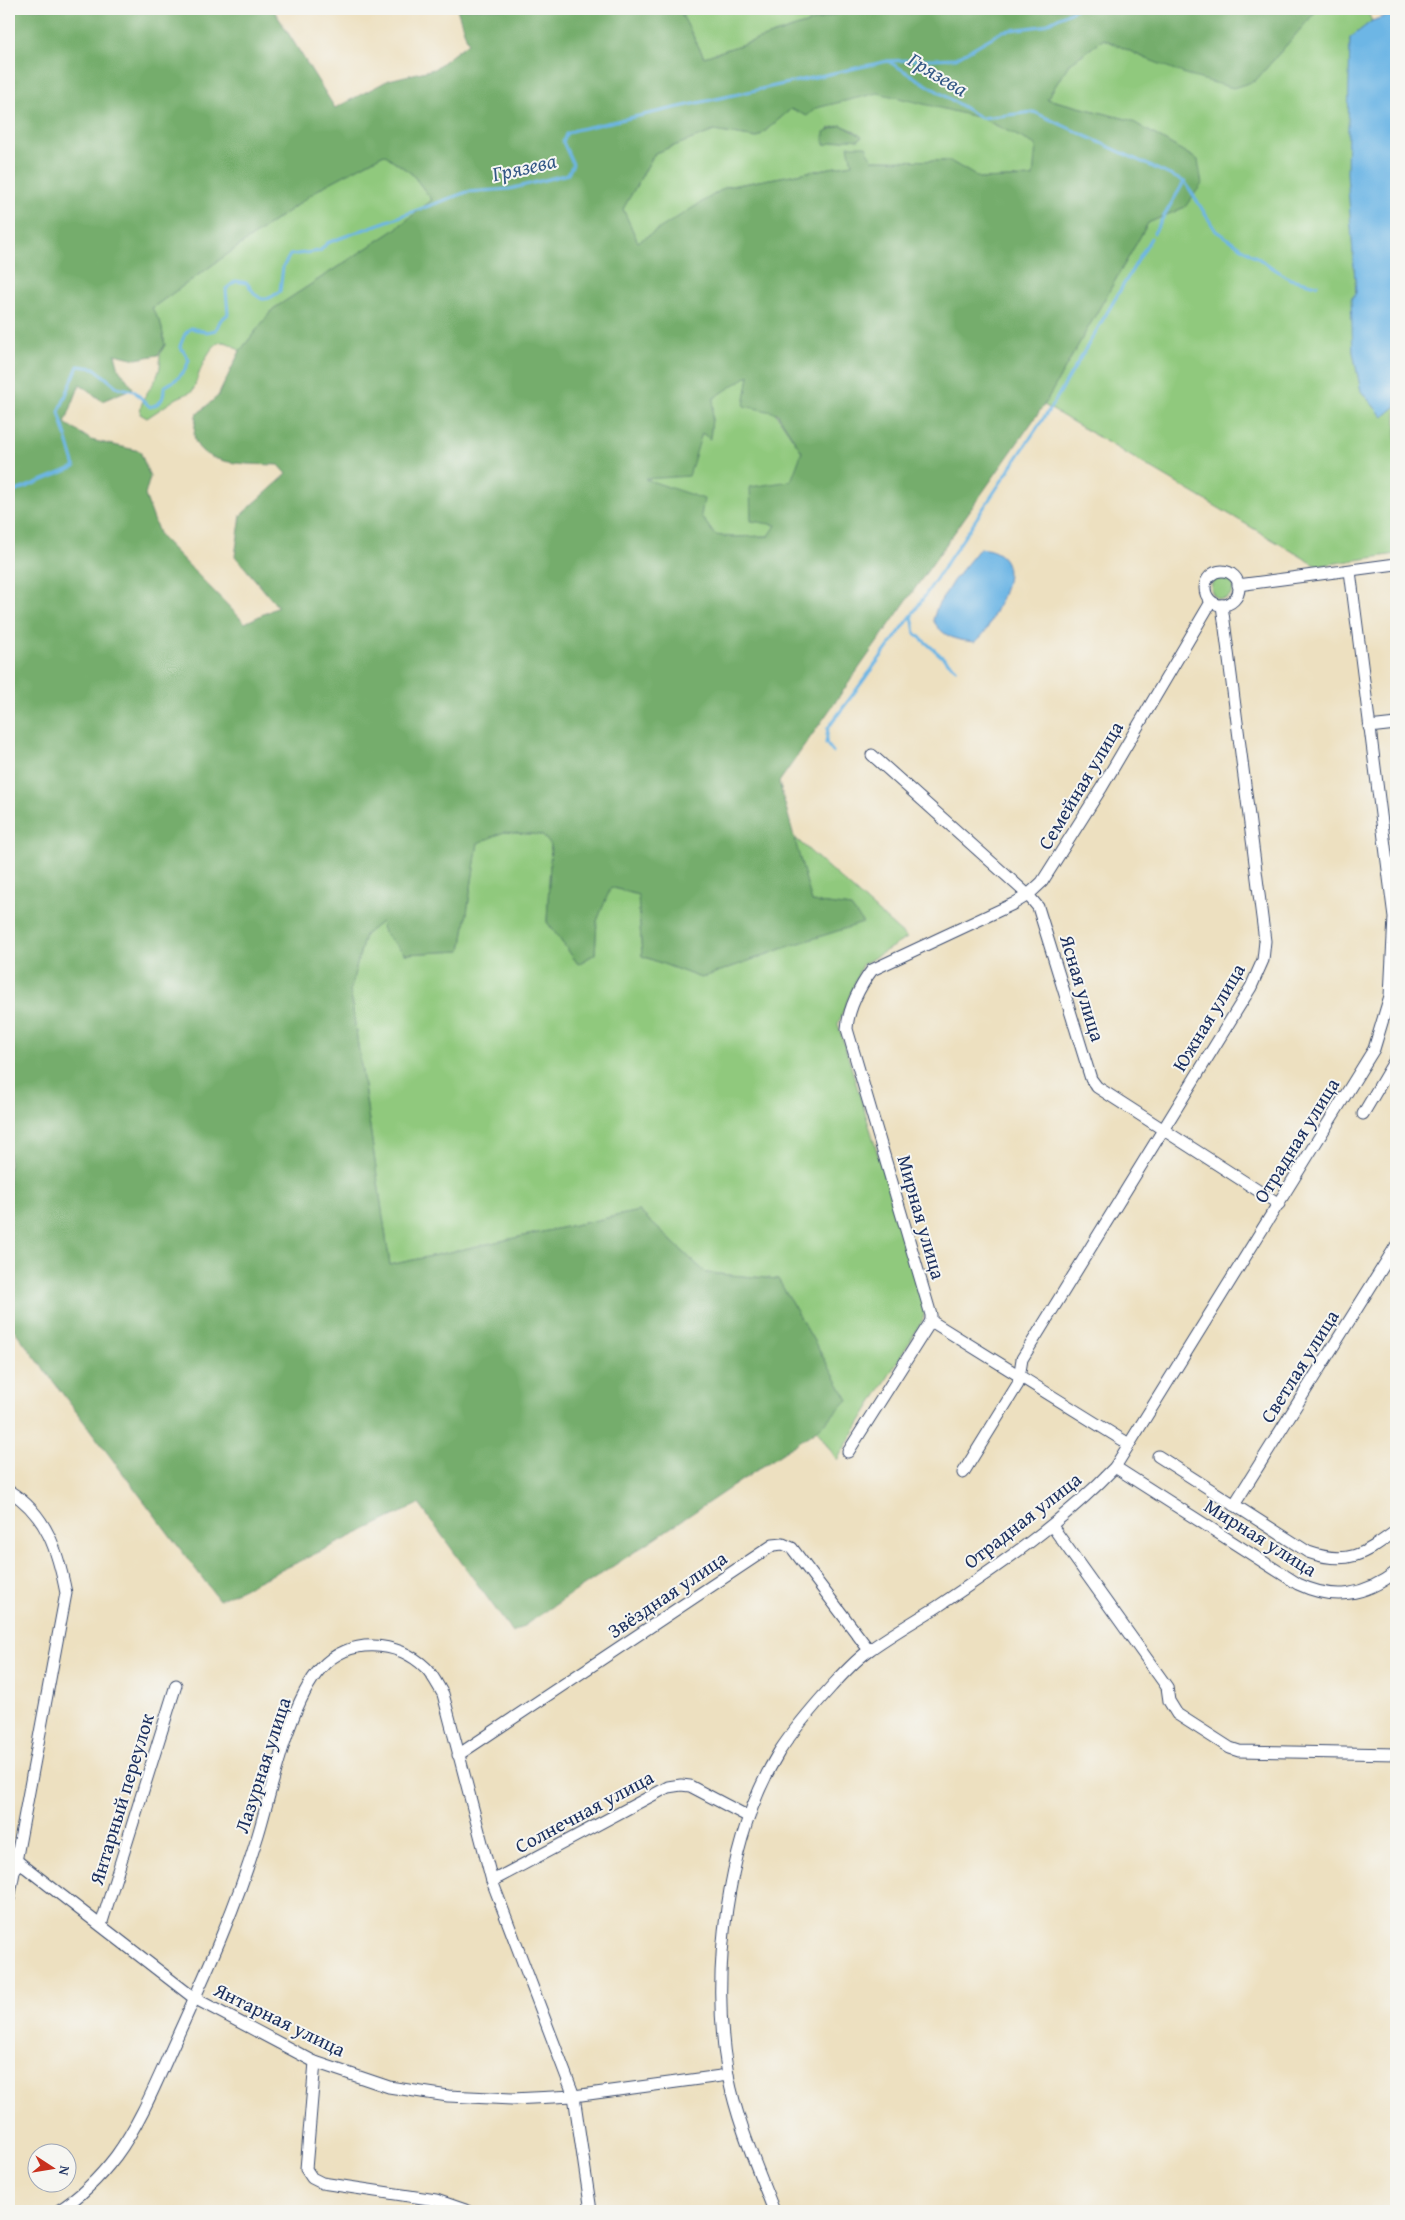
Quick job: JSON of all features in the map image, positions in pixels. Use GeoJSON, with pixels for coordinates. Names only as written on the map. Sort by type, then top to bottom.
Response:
{"type":"FeatureCollection","features":[{"type":"Feature","properties":{"kind":"street"},"geometry":{"type":"LineString","coordinates":[[1238,585],[1396,564]]}},
{"type":"Feature","properties":{"kind":"street","name":"Отрадная улица"},"geometry":{"type":"LineString","coordinates":[[774,2211],[742,2126],[728,2075],[722,1993],[725,1919],[733,1871],[749,1816],[778,1754],[807,1713],[869,1650],[937,1607],[1052,1526],[1088,1495],[1115,1467],[1374,1049],[1390,996],[1395,926],[1350,571]]}},
{"type":"Feature","properties":{"kind":"street"},"geometry":{"type":"LineString","coordinates":[[1214,573],[1229,573],[1238,585],[1236,596],[1233,601],[1217,603],[1208,597],[1205,586],[1209,576],[1214,573]]}},
{"type":"Feature","properties":{"kind":"street","name":"Семейная улица"},"geometry":{"type":"LineString","coordinates":[[935,940],[1028,895],[1042,882],[1217,603]]}},
{"type":"Feature","properties":{"kind":"street","name":"Южная улица"},"geometry":{"type":"LineString","coordinates":[[963,1473],[1018,1384],[1018,1374],[1022,1359],[1251,987],[1263,960],[1265,941],[1217,603]]}},
{"type":"Feature","properties":{"kind":"street"},"geometry":{"type":"LineString","coordinates":[[1369,727],[1396,724]]}},
{"type":"Feature","properties":{"kind":"street","name":"Ясная улица"},"geometry":{"type":"LineString","coordinates":[[872,755],[1028,895],[1042,916],[1091,1079],[1097,1087],[1279,1204]]}},
{"type":"Feature","properties":{"kind":"street","name":"Мирная улица"},"geometry":{"type":"LineString","coordinates":[[930,1321],[931,1314],[847,1029],[850,1012],[866,978],[872,970],[935,940]]}},
{"type":"Feature","properties":{"kind":"street"},"geometry":{"type":"LineString","coordinates":[[1363,1114],[1396,1058]]}},
{"type":"Feature","properties":{"kind":"street","name":"Светлая улица"},"geometry":{"type":"LineString","coordinates":[[1234,1505],[1396,1246]]}},
{"type":"Feature","properties":{"kind":"street"},"geometry":{"type":"LineString","coordinates":[[848,1452],[930,1321],[1130,1444]]}},
{"type":"Feature","properties":{"kind":"street","name":"Мирная улица"},"geometry":{"type":"LineString","coordinates":[[1158,1456],[1308,1552],[1326,1558],[1344,1558],[1365,1553],[1396,1531]]}},
{"type":"Feature","properties":{"kind":"street","name":"Мирная улица"},"geometry":{"type":"LineString","coordinates":[[1115,1467],[1298,1584],[1316,1593],[1340,1595],[1363,1591],[1396,1572]]}},
{"type":"Feature","properties":{"kind":"street"},"geometry":{"type":"LineString","coordinates":[[9,1491],[24,1500],[47,1528],[59,1558],[66,1593],[13,1858],[9,1899]]}},
{"type":"Feature","properties":{"kind":"street"},"geometry":{"type":"LineString","coordinates":[[1052,1526],[1167,1688],[1169,1702],[1177,1714],[1230,1748],[1239,1751],[1396,1754]]}},
{"type":"Feature","properties":{"kind":"street","name":"Звёздная улица"},"geometry":{"type":"LineString","coordinates":[[458,1755],[773,1545],[783,1544],[792,1548],[869,1650]]}},
{"type":"Feature","properties":{"kind":"street","name":"Лазурная улица"},"geometry":{"type":"LineString","coordinates":[[58,2211],[91,2185],[116,2155],[151,2094],[232,1912],[258,1837],[289,1728],[307,1688],[320,1668],[335,1656],[362,1645],[379,1645],[413,1658],[428,1669],[443,1694],[492,1881],[574,2096],[591,2211]]}},
{"type":"Feature","properties":{"kind":"street","name":"Янтарный переулок"},"geometry":{"type":"LineString","coordinates":[[101,1925],[176,1685]]}},
{"type":"Feature","properties":{"kind":"street","name":"Солнечная улица"},"geometry":{"type":"LineString","coordinates":[[492,1881],[668,1788],[681,1784],[690,1786],[749,1816]]}},
{"type":"Feature","properties":{"kind":"street","name":"Янтарная улица"},"geometry":{"type":"LineString","coordinates":[[13,1858],[194,1998],[315,2062],[389,2086],[448,2096],[512,2099],[574,2096],[728,2075]]}},
{"type":"Feature","properties":{"kind":"street"},"geometry":{"type":"LineString","coordinates":[[315,2062],[306,2169],[312,2178],[322,2183],[436,2200],[468,2211]]}},
{"type":"Feature","properties":{"kind":"green space"},"geometry":{"type":"Polygon","coordinates":[[[9,9],[273,9],[335,108],[389,80],[434,69],[468,43],[457,9],[679,9],[704,57],[851,9],[1318,9],[1255,81],[1233,88],[1193,77],[1147,59],[1104,39],[1069,64],[1047,99],[1130,120],[1198,160],[1202,184],[1185,207],[1148,223],[1044,405],[779,782],[812,902],[851,907],[863,923],[790,946],[701,978],[642,956],[638,895],[611,887],[597,921],[595,954],[578,964],[547,922],[551,845],[542,835],[504,832],[478,843],[461,951],[405,954],[384,933],[381,922],[365,935],[350,990],[390,1265],[639,1211],[706,1273],[778,1279],[848,1400],[817,1430],[513,1633],[419,1504],[219,1600],[9,1323],[9,9]],[[878,93],[816,108],[807,116],[791,109],[757,138],[714,131],[655,153],[623,209],[638,242],[726,187],[852,164],[848,146],[866,146],[872,160],[950,161],[981,179],[1033,177],[1036,145],[981,118],[878,93]],[[384,154],[322,187],[152,308],[161,324],[165,345],[158,355],[136,359],[115,354],[119,369],[133,388],[102,401],[80,384],[65,423],[91,440],[140,451],[150,477],[145,495],[160,536],[245,623],[278,607],[235,556],[241,515],[287,474],[279,465],[233,463],[210,456],[202,451],[195,440],[196,415],[218,396],[240,351],[273,309],[393,231],[432,200],[412,174],[384,154]],[[749,375],[714,398],[710,439],[702,433],[689,476],[645,479],[704,499],[701,516],[715,535],[732,537],[769,536],[776,525],[751,521],[750,487],[791,481],[802,452],[777,413],[744,406],[749,375]]]}},
{"type":"Feature","properties":{"kind":"green space"},"geometry":{"type":"Polygon","coordinates":[[[679,9],[851,9],[704,57],[679,9]]]}},
{"type":"Feature","properties":{"kind":"green space"},"geometry":{"type":"Polygon","coordinates":[[[1318,9],[1366,9],[1372,21],[1350,38],[1348,181],[1356,293],[1353,352],[1361,391],[1383,417],[1396,406],[1396,554],[1317,566],[1044,405],[1148,223],[1185,207],[1198,160],[1130,120],[1047,99],[1069,64],[1104,39],[1147,59],[1255,81],[1318,9]]]}},
{"type":"Feature","properties":{"kind":"green space"},"geometry":{"type":"Polygon","coordinates":[[[878,92],[981,118],[1037,145],[1033,177],[981,179],[950,161],[872,160],[849,146],[852,164],[726,187],[638,243],[623,209],[655,153],[714,131],[757,138],[791,109],[816,108],[878,92]],[[841,125],[828,129],[849,139],[859,140],[862,137],[855,131],[841,125]]]}},
{"type":"Feature","properties":{"kind":"green space"},"geometry":{"type":"Polygon","coordinates":[[[841,125],[862,136],[859,140],[848,139],[824,145],[824,132],[841,125]]]}},
{"type":"Feature","properties":{"kind":"green space"},"geometry":{"type":"Polygon","coordinates":[[[384,154],[412,174],[432,200],[393,231],[273,309],[240,351],[227,343],[217,344],[212,348],[204,362],[193,391],[177,398],[147,418],[140,414],[145,396],[157,377],[160,367],[160,354],[165,345],[161,324],[152,308],[322,187],[384,154]]]}},
{"type":"Feature","properties":{"kind":"green space"},"geometry":{"type":"Polygon","coordinates":[[[749,374],[802,452],[777,525],[769,536],[732,537],[715,535],[701,516],[643,478],[702,433],[710,439],[714,398],[749,374]]]}},
{"type":"Feature","properties":{"kind":"green space"},"geometry":{"type":"Polygon","coordinates":[[[1222,577],[1230,580],[1233,588],[1230,596],[1222,599],[1214,596],[1211,588],[1214,580],[1222,577]]]}},
{"type":"Feature","properties":{"kind":"green space"},"geometry":{"type":"Polygon","coordinates":[[[504,832],[542,835],[551,845],[547,922],[578,964],[595,954],[597,921],[610,887],[638,895],[642,956],[701,978],[790,946],[862,923],[851,907],[812,902],[793,836],[907,938],[862,965],[838,1024],[925,1308],[923,1320],[837,1460],[817,1430],[848,1400],[778,1279],[706,1273],[639,1211],[390,1265],[350,990],[365,935],[381,922],[405,954],[461,951],[478,842],[504,832]]]}},
{"type":"Feature","properties":{"kind":"water"},"geometry":{"type":"Polygon","coordinates":[[[1396,12],[1396,406],[1383,417],[1361,391],[1353,352],[1351,299],[1356,293],[1347,173],[1350,38],[1372,21],[1396,12]]]}},
{"type":"Feature","properties":{"kind":"water"},"geometry":{"type":"Polygon","coordinates":[[[980,548],[993,551],[1001,556],[1006,563],[1008,571],[1005,590],[1001,600],[987,628],[975,642],[950,637],[933,620],[937,607],[953,581],[980,548]]]}},
{"type":"Feature","properties":{"kind":"waterway","name":"Грязева"},"geometry":{"type":"LineString","coordinates":[[9,494],[75,467],[59,412],[78,366],[94,368],[117,387],[134,391],[150,407],[157,404],[163,398],[164,387],[180,376],[187,365],[189,360],[180,346],[185,334],[191,328],[206,332],[216,330],[220,321],[228,314],[226,289],[236,281],[247,283],[261,299],[269,298],[280,291],[283,267],[290,255],[320,251],[327,243],[467,192],[510,189],[568,174],[573,164],[563,142],[566,134],[575,130],[888,61],[956,58],[1003,31],[1042,26],[1076,9]]}},
{"type":"Feature","properties":{"kind":"waterway","name":"Грязева"},"geometry":{"type":"LineString","coordinates":[[888,61],[981,118],[1034,112],[1185,182],[1216,231],[1290,279],[1317,285]]}},
{"type":"Feature","properties":{"kind":"waterway"},"geometry":{"type":"LineString","coordinates":[[1154,233],[1184,182]]}},
{"type":"Feature","properties":{"kind":"waterway"},"geometry":{"type":"LineString","coordinates":[[833,752],[826,743],[828,728],[912,615],[1055,401],[1151,238]]}},
{"type":"Feature","properties":{"kind":"waterway"},"geometry":{"type":"LineString","coordinates":[[912,616],[915,633],[956,669]]}}]}
